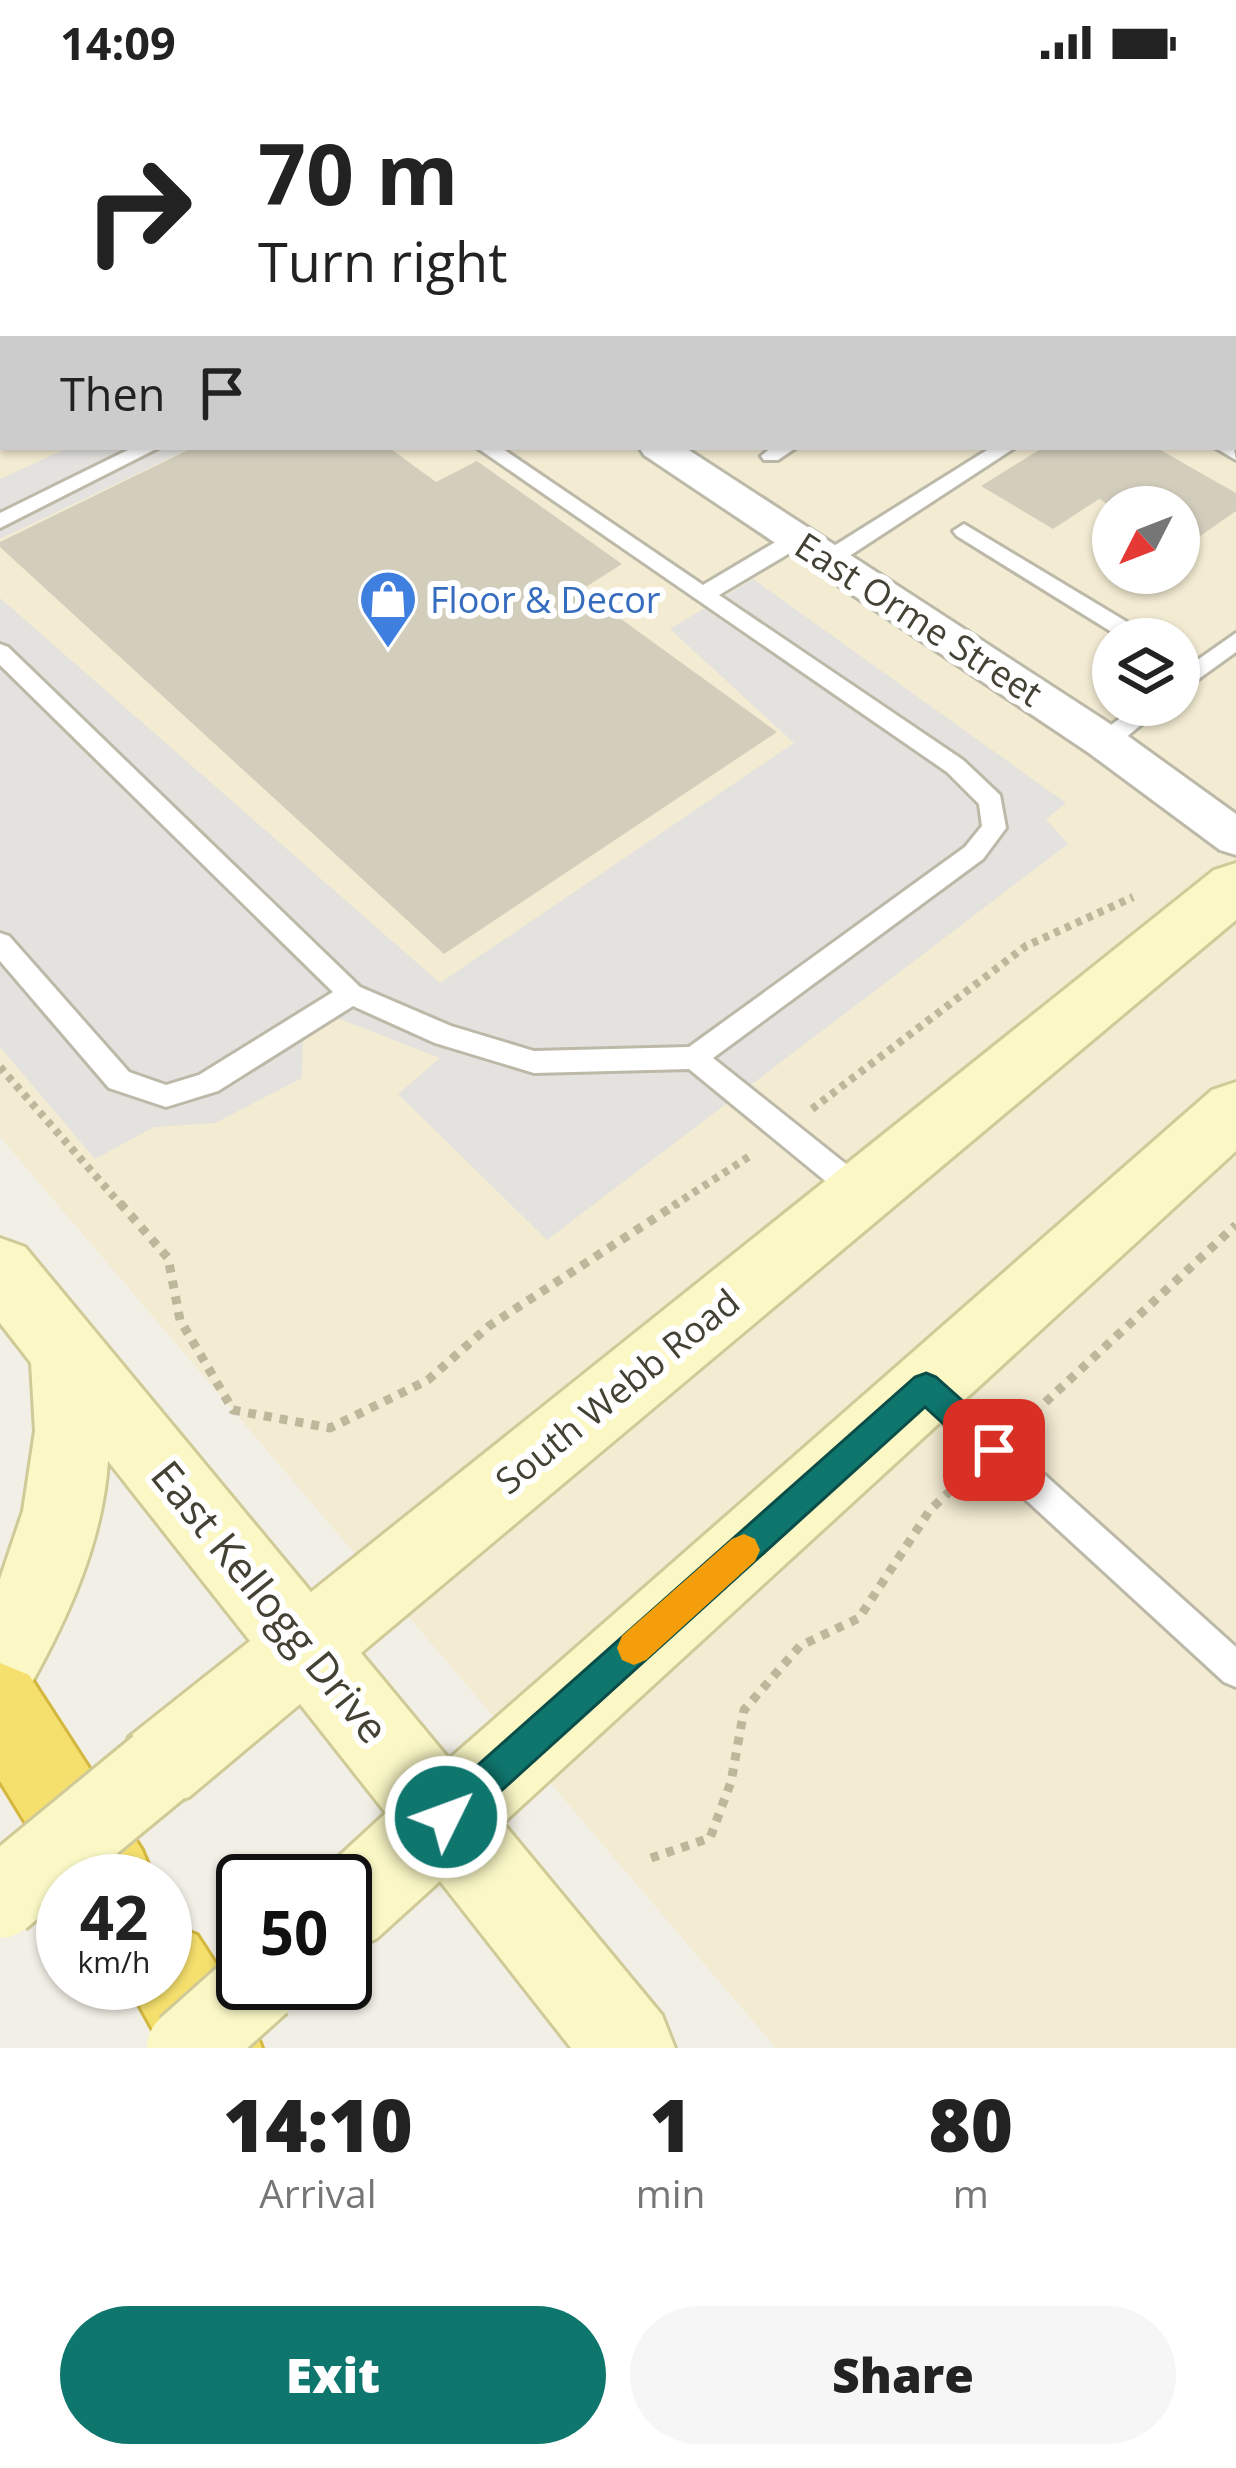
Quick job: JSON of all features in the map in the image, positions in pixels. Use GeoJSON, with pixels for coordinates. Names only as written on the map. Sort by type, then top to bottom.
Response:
{"type":"FeatureCollection","features":[{"type":"Feature","properties":{"kind":"highway"},"geometry":{"type":"LineString","coordinates":[[0,1704],[94,1854]]}},
{"type":"Feature","properties":{"kind":"highway"},"geometry":{"type":"LineString","coordinates":[[192,2010],[216,2048]]}},
{"type":"Feature","properties":{"kind":"main road","name":"South Webb Road"},"geometry":{"type":"LineString","coordinates":[[0,1898],[860,1193],[1235,853]]}},
{"type":"Feature","properties":{"kind":"main road"},"geometry":{"type":"LineString","coordinates":[[372,1883],[1236,1110]]}},
{"type":"Feature","properties":{"kind":"main road","name":"East Kellogg Drive"},"geometry":{"type":"LineString","coordinates":[[0,1269],[629,2048]]}},
{"type":"Feature","properties":{"kind":"main road"},"geometry":{"type":"LineString","coordinates":[[0,1659],[31,1602],[50,1550],[74,1451],[74,1397],[67,1351]]}},
{"type":"Feature","properties":{"kind":"main road"},"geometry":{"type":"LineString","coordinates":[[187,2048],[230,2010]]}},
{"type":"Feature","properties":{"kind":"street","name":"East Orme Street"},"geometry":{"type":"LineString","coordinates":[[663,450],[1105,742],[1235,853]]}},
{"type":"Feature","properties":{"kind":"lane"},"geometry":{"type":"LineString","coordinates":[[0,521],[144,450]]}},
{"type":"Feature","properties":{"kind":"lane"},"geometry":{"type":"LineString","coordinates":[[0,652],[351,994],[444,1035],[534,1062],[694,1058],[974,853],[994,828],[991,800],[955,766],[490,450]]}},
{"type":"Feature","properties":{"kind":"lane"},"geometry":{"type":"LineString","coordinates":[[702,595],[813,549],[1000,450]]}},
{"type":"Feature","properties":{"kind":"lane"},"geometry":{"type":"LineString","coordinates":[[964,531],[1105,618]]}},
{"type":"Feature","properties":{"kind":"lane"},"geometry":{"type":"LineString","coordinates":[[1200,664],[1236,640]]}},
{"type":"Feature","properties":{"kind":"lane"},"geometry":{"type":"LineString","coordinates":[[1105,742],[1126,726]]}},
{"type":"Feature","properties":{"kind":"lane"},"geometry":{"type":"LineString","coordinates":[[0,943],[119,1080],[166,1096],[208,1083],[351,994]]}},
{"type":"Feature","properties":{"kind":"lane"},"geometry":{"type":"LineString","coordinates":[[694,1058],[860,1193]]}},
{"type":"Feature","properties":{"kind":"lane"},"geometry":{"type":"LineString","coordinates":[[926,1387],[1236,1670]]}},
{"type":"Feature","properties":{"kind":"path"},"geometry":{"type":"LineString","coordinates":[[0,1067],[168,1258],[168,1284],[180,1329],[233,1410],[330,1428],[428,1380],[490,1326],[726,1175],[1026,946],[1235,853]]}},
{"type":"Feature","properties":{"kind":"path"},"geometry":{"type":"LineString","coordinates":[[652,1858],[710,1838],[730,1782],[744,1709],[800,1646],[859,1618],[930,1510],[1236,1225]]}},
{"type":"Feature","properties":{"kind":"shaded area"},"geometry":{"type":"Polygon","coordinates":[[[0,450],[1236,450],[1236,2048],[776,2048],[0,1137],[0,450]]]}},
{"type":"Feature","properties":{"kind":"shaded area"},"geometry":{"type":"Polygon","coordinates":[[[63,450],[187,450],[0,539],[0,479],[63,450]]]}},
{"type":"Feature","properties":{"kind":"shaded area"},"geometry":{"type":"Polygon","coordinates":[[[753,579],[1066,803],[1046,819],[1068,844],[547,1240],[398,1094],[440,1058],[337,1018],[303,1040],[302,1078],[215,1123],[154,1127],[95,1159],[0,1047],[0,598],[440,983],[794,743],[670,629],[753,579]]]}},
{"type":"Feature","properties":{"kind":"building","name":"Floor & Decor"},"geometry":{"type":"Polygon","coordinates":[[[188,450],[392,450],[436,482],[477,461],[622,564],[581,590],[777,732],[444,954],[0,547],[0,542],[188,450]]]}},
{"type":"Feature","properties":{"kind":"building"},"geometry":{"type":"Polygon","coordinates":[[[1039,450],[1160,450],[1236,493],[1236,511],[1200,536],[1200,486],[1092,486],[1092,504],[1053,529],[981,486],[1039,450]]]}},
{"type":"Feature","properties":{"kind":"slow traffic"},"geometry":{"type":"LineString","coordinates":[[634,1648],[744,1550]]}},
{"type":"Feature","properties":{"kind":"place","name":"Floor & Decor"},"geometry":{"type":"Point","coordinates":[388,650]}},
{"type":"Feature","properties":{"kind":"route"},"geometry":{"type":"LineString","coordinates":[[446,1817],[926,1387],[994,1450]]}}]}
